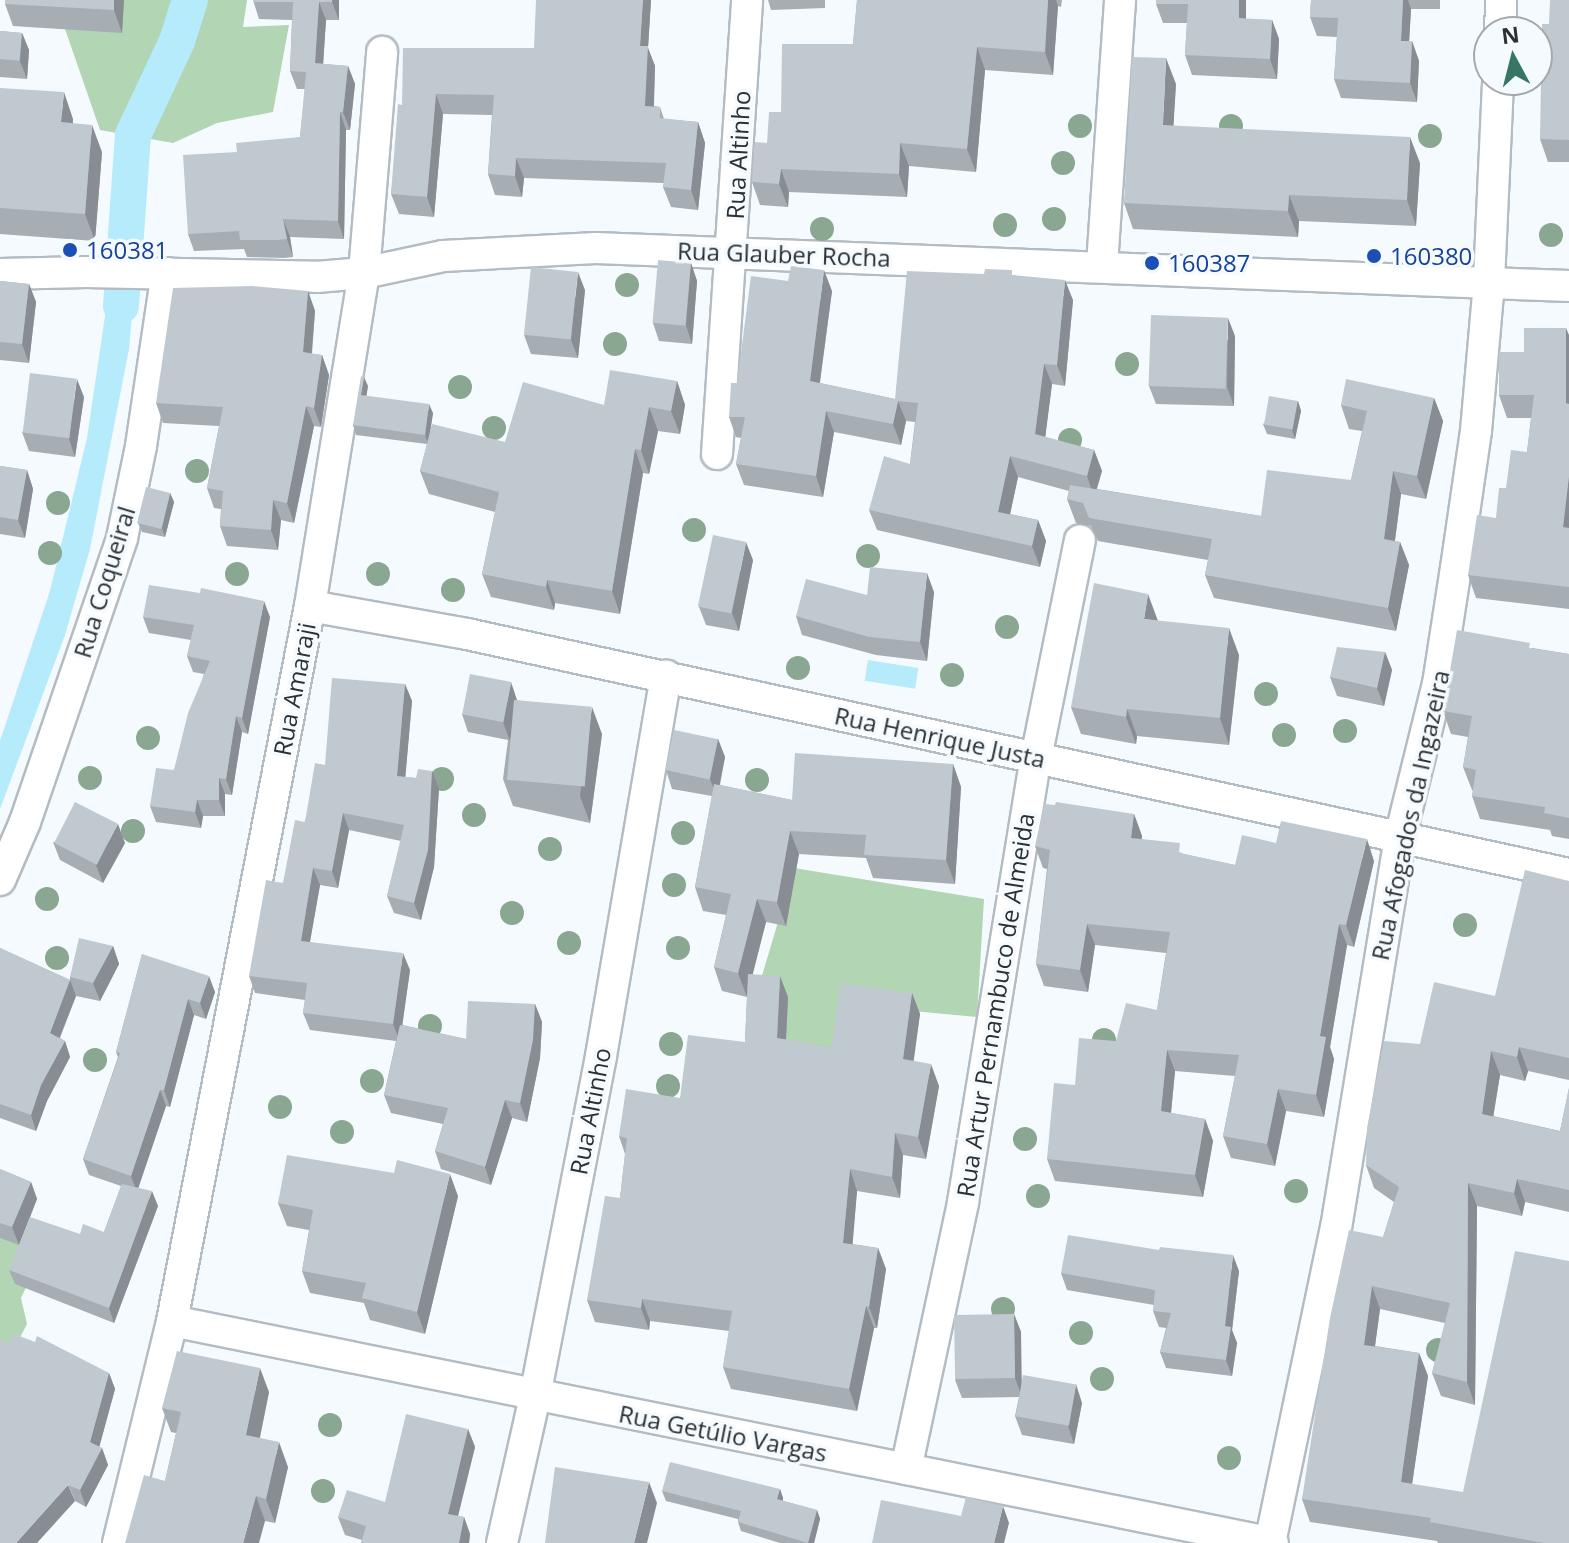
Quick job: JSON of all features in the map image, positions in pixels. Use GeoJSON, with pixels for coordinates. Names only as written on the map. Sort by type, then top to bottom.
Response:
{"type":"FeatureCollection","features":[{"type":"Feature","properties":{"kind":"street","name":"Rua Altinho"},"geometry":{"type":"LineString","coordinates":[[717,454],[733,253],[747,0]]}},
{"type":"Feature","properties":{"kind":"street"},"geometry":{"type":"LineString","coordinates":[[1102,265],[1120,0]]}},
{"type":"Feature","properties":{"kind":"street","name":"Rua Amaraji"},"geometry":{"type":"LineString","coordinates":[[118,1543],[172,1321],[310,606],[364,273],[382,52]]}},
{"type":"Feature","properties":{"kind":"street","name":"Rua Afogados da Ingazeira"},"geometry":{"type":"LineString","coordinates":[[1271,1543],[1336,1228],[1400,837],[1438,684],[1454,582],[1476,431],[1489,281],[1497,96]]}},
{"type":"Feature","properties":{"kind":"street","name":"Rua Glauber Rocha"},"geometry":{"type":"LineString","coordinates":[[0,274],[86,272],[317,277],[364,273],[443,256],[596,248],[1102,265],[1569,286]]}},
{"type":"Feature","properties":{"kind":"street","name":"Rua Coqueiral"},"geometry":{"type":"LineString","coordinates":[[0,880],[25,822],[122,538],[141,446],[158,273]]}},
{"type":"Feature","properties":{"kind":"street","name":"Rua Artur Pernambuco de Almeida"},"geometry":{"type":"LineString","coordinates":[[906,1469],[963,1202],[1036,758],[1080,540]]}},
{"type":"Feature","properties":{"kind":"street","name":"Rua Henrique Justa"},"geometry":{"type":"LineString","coordinates":[[310,606],[467,634],[666,676],[1569,874]]}},
{"type":"Feature","properties":{"kind":"street","name":"Rua Altinho"},"geometry":{"type":"LineString","coordinates":[[502,1543],[535,1396],[601,1056],[666,676]]}},
{"type":"Feature","properties":{"kind":"street","name":"Rua Getúlio Vargas"},"geometry":{"type":"LineString","coordinates":[[172,1321],[1271,1543]]}},
{"type":"Feature","properties":{"kind":"green space"},"geometry":{"type":"Polygon","coordinates":[[[55,0],[247,0],[243,27],[289,25],[273,112],[217,123],[173,143],[100,130],[55,0]]]}},
{"type":"Feature","properties":{"kind":"green space"},"geometry":{"type":"Polygon","coordinates":[[[794,868],[984,899],[977,1017],[848,1005],[834,1054],[786,1048],[756,996],[794,868]]]}},
{"type":"Feature","properties":{"kind":"green space"},"geometry":{"type":"Polygon","coordinates":[[[0,1225],[42,1254],[21,1298],[27,1324],[0,1376],[0,1225]]]}},
{"type":"Feature","properties":{"kind":"water"},"geometry":{"type":"Polygon","coordinates":[[[109,289],[134,293],[129,349],[90,549],[65,635],[0,809],[0,741],[50,591],[87,438],[109,289]]]}},
{"type":"Feature","properties":{"kind":"water"},"geometry":{"type":"Polygon","coordinates":[[[868,660],[918,668],[915,689],[865,681],[868,660]]]}},
{"type":"Feature","properties":{"kind":"building"},"geometry":{"type":"Polygon","coordinates":[[[5,0],[114,0],[114,10],[5,4],[5,0]]]}},
{"type":"Feature","properties":{"kind":"building"},"geometry":{"type":"Polygon","coordinates":[[[253,0],[332,0],[319,2],[315,63],[348,66],[343,112],[340,112],[338,221],[283,219],[287,239],[277,240],[240,240],[239,231],[188,234],[183,155],[237,152],[236,143],[300,137],[306,72],[290,71],[293,2],[253,0]]]}},
{"type":"Feature","properties":{"kind":"building"},"geometry":{"type":"Polygon","coordinates":[[[536,0],[643,0],[640,46],[648,46],[645,106],[660,107],[660,118],[698,122],[691,190],[663,187],[666,163],[516,158],[515,176],[488,174],[494,95],[436,94],[427,197],[391,194],[398,104],[402,105],[403,48],[534,48],[536,0]]]}},
{"type":"Feature","properties":{"kind":"building"},"geometry":{"type":"Polygon","coordinates":[[[857,0],[1048,0],[1045,52],[977,47],[967,149],[900,143],[899,174],[781,169],[779,184],[752,182],[755,142],[767,143],[769,112],[781,112],[782,44],[853,44],[857,0]]]}},
{"type":"Feature","properties":{"kind":"building"},"geometry":{"type":"Polygon","coordinates":[[[1156,0],[1239,0],[1239,18],[1272,20],[1270,59],[1185,55],[1188,4],[1156,4],[1156,0]]]}},
{"type":"Feature","properties":{"kind":"building"},"geometry":{"type":"Polygon","coordinates":[[[1311,0],[1403,0],[1401,41],[1412,41],[1410,83],[1334,79],[1338,18],[1310,17],[1311,0]]]}},
{"type":"Feature","properties":{"kind":"building"},"geometry":{"type":"Polygon","coordinates":[[[1550,0],[1569,0],[1569,140],[1540,139],[1541,96],[1553,96],[1553,16],[1549,16],[1550,0]]]}},
{"type":"Feature","properties":{"kind":"building"},"geometry":{"type":"Polygon","coordinates":[[[0,31],[22,33],[19,61],[0,59],[0,31]]]}},
{"type":"Feature","properties":{"kind":"building"},"geometry":{"type":"Polygon","coordinates":[[[1132,57],[1166,58],[1163,125],[1410,137],[1407,200],[1289,195],[1288,211],[1124,203],[1132,57]]]}},
{"type":"Feature","properties":{"kind":"building"},"geometry":{"type":"Polygon","coordinates":[[[0,88],[64,92],[61,122],[92,125],[85,214],[0,208],[0,88]]]}},
{"type":"Feature","properties":{"kind":"building"},"geometry":{"type":"Polygon","coordinates":[[[658,260],[691,263],[685,326],[653,323],[658,260]]]}},
{"type":"Feature","properties":{"kind":"building"},"geometry":{"type":"Polygon","coordinates":[[[791,266],[824,270],[810,381],[895,399],[907,271],[984,274],[985,269],[1012,270],[1012,275],[1065,280],[1057,365],[1044,364],[1035,434],[1094,450],[1087,476],[1010,456],[998,512],[1038,520],[1032,546],[869,510],[884,456],[910,464],[918,403],[898,401],[893,424],[826,411],[816,476],[736,464],[745,417],[729,417],[731,383],[737,383],[751,276],[788,281],[791,266]]]}},
{"type":"Feature","properties":{"kind":"building"},"geometry":{"type":"Polygon","coordinates":[[[531,267],[578,272],[571,340],[524,335],[531,267]]]}},
{"type":"Feature","properties":{"kind":"building"},"geometry":{"type":"Polygon","coordinates":[[[0,281],[29,284],[22,344],[0,342],[0,281]]]}},
{"type":"Feature","properties":{"kind":"building"},"geometry":{"type":"Polygon","coordinates":[[[252,286],[308,291],[303,352],[322,355],[314,408],[306,406],[287,503],[273,500],[271,530],[220,526],[223,491],[207,488],[223,407],[156,403],[173,288],[252,286]]]}},
{"type":"Feature","properties":{"kind":"building"},"geometry":{"type":"Polygon","coordinates":[[[1151,315],[1228,318],[1225,389],[1149,386],[1151,315]]]}},
{"type":"Feature","properties":{"kind":"building"},"geometry":{"type":"Polygon","coordinates":[[[1524,328],[1566,328],[1569,476],[1563,527],[1569,528],[1569,587],[1468,575],[1477,515],[1496,518],[1499,488],[1506,488],[1511,450],[1527,452],[1534,395],[1499,395],[1499,352],[1524,352],[1524,328]]]}},
{"type":"Feature","properties":{"kind":"building"},"geometry":{"type":"Polygon","coordinates":[[[610,370],[677,381],[671,411],[649,407],[641,450],[635,449],[612,591],[547,580],[546,587],[482,574],[499,492],[420,471],[432,424],[505,442],[523,382],[604,405],[610,370]]]}},
{"type":"Feature","properties":{"kind":"building"},"geometry":{"type":"Polygon","coordinates":[[[30,373],[77,379],[69,438],[23,433],[30,373]]]}},
{"type":"Feature","properties":{"kind":"building"},"geometry":{"type":"Polygon","coordinates":[[[361,376],[364,377],[361,395],[429,404],[425,435],[353,425],[361,376]]]}},
{"type":"Feature","properties":{"kind":"building"},"geometry":{"type":"Polygon","coordinates":[[[1346,379],[1434,398],[1417,476],[1393,471],[1384,539],[1400,542],[1388,608],[1205,575],[1212,539],[1089,518],[1083,503],[1067,499],[1070,485],[1261,516],[1267,470],[1351,480],[1367,411],[1341,405],[1346,379]]]}},
{"type":"Feature","properties":{"kind":"building"},"geometry":{"type":"Polygon","coordinates":[[[1269,396],[1298,401],[1293,430],[1264,425],[1269,396]]]}},
{"type":"Feature","properties":{"kind":"building"},"geometry":{"type":"Polygon","coordinates":[[[0,466],[27,470],[18,520],[0,517],[0,466]]]}},
{"type":"Feature","properties":{"kind":"building"},"geometry":{"type":"Polygon","coordinates":[[[146,487],[170,493],[161,529],[137,523],[146,487]]]}},
{"type":"Feature","properties":{"kind":"building"},"geometry":{"type":"Polygon","coordinates":[[[713,535],[746,542],[731,613],[698,606],[713,535]]]}},
{"type":"Feature","properties":{"kind":"building"},"geometry":{"type":"Polygon","coordinates":[[[870,567],[927,573],[920,642],[869,637],[796,616],[806,579],[867,595],[870,567]]]}},
{"type":"Feature","properties":{"kind":"building"},"geometry":{"type":"Polygon","coordinates":[[[1094,583],[1148,594],[1144,619],[1229,628],[1220,718],[1127,709],[1126,717],[1071,707],[1094,583]]]}},
{"type":"Feature","properties":{"kind":"building"},"geometry":{"type":"Polygon","coordinates":[[[149,585],[200,593],[201,588],[264,601],[242,718],[236,716],[226,779],[219,778],[219,800],[197,800],[195,812],[150,806],[156,768],[174,770],[188,713],[210,661],[187,656],[194,625],[143,617],[149,585]]]}},
{"type":"Feature","properties":{"kind":"building"},"geometry":{"type":"Polygon","coordinates":[[[1457,630],[1530,643],[1529,648],[1569,654],[1569,818],[1544,813],[1545,807],[1472,796],[1476,770],[1463,767],[1472,716],[1443,711],[1457,630]]]}},
{"type":"Feature","properties":{"kind":"building"},"geometry":{"type":"Polygon","coordinates":[[[1337,647],[1385,652],[1377,688],[1330,677],[1337,647]]]}},
{"type":"Feature","properties":{"kind":"building"},"geometry":{"type":"Polygon","coordinates":[[[470,674],[511,682],[503,722],[462,714],[470,674]]]}},
{"type":"Feature","properties":{"kind":"building"},"geometry":{"type":"Polygon","coordinates":[[[332,678],[405,684],[397,776],[416,778],[418,769],[432,771],[428,850],[414,903],[387,896],[404,825],[343,813],[332,871],[313,868],[301,941],[403,953],[393,1024],[303,1013],[307,983],[249,976],[266,880],[283,883],[295,820],[305,822],[315,763],[325,765],[332,678]]]}},
{"type":"Feature","properties":{"kind":"building"},"geometry":{"type":"Polygon","coordinates":[[[514,700],[592,707],[585,786],[507,780],[514,700]]]}},
{"type":"Feature","properties":{"kind":"building"},"geometry":{"type":"Polygon","coordinates":[[[674,730],[718,739],[709,779],[665,770],[674,730]]]}},
{"type":"Feature","properties":{"kind":"building"},"geometry":{"type":"Polygon","coordinates":[[[795,753],[953,764],[946,860],[864,855],[866,835],[790,831],[777,902],[757,899],[738,973],[714,967],[731,894],[695,887],[714,784],[792,800],[795,753]]]}},
{"type":"Feature","properties":{"kind":"building"},"geometry":{"type":"Polygon","coordinates":[[[75,802],[118,824],[97,865],[54,843],[75,802]]]}},
{"type":"Feature","properties":{"kind":"building"},"geometry":{"type":"Polygon","coordinates":[[[1056,802],[1134,814],[1131,838],[1180,843],[1179,853],[1235,865],[1242,835],[1276,843],[1281,821],[1367,839],[1346,925],[1339,924],[1320,1036],[1326,1037],[1316,1095],[1278,1089],[1267,1144],[1223,1136],[1239,1055],[1167,1050],[1161,1111],[1205,1119],[1195,1175],[1047,1159],[1054,1083],[1075,1085],[1079,1038],[1116,1041],[1126,1003],[1157,1010],[1170,932],[1087,924],[1080,970],[1036,964],[1050,850],[1035,846],[1044,804],[1055,805],[1056,802]]]}},
{"type":"Feature","properties":{"kind":"building"},"geometry":{"type":"Polygon","coordinates":[[[1525,870],[1569,881],[1569,1058],[1519,1047],[1517,1057],[1491,1051],[1482,1114],[1560,1131],[1569,1088],[1569,1190],[1517,1179],[1514,1193],[1468,1183],[1467,1382],[1432,1373],[1450,1303],[1372,1286],[1364,1345],[1419,1353],[1401,1482],[1463,1492],[1515,1251],[1569,1261],[1569,1543],[1544,1543],[1430,1522],[1431,1518],[1302,1499],[1330,1318],[1349,1230],[1383,1237],[1399,1187],[1366,1165],[1367,1128],[1384,1041],[1420,1044],[1434,982],[1495,996],[1525,870]]]}},
{"type":"Feature","properties":{"kind":"building"},"geometry":{"type":"Polygon","coordinates":[[[79,938],[113,946],[93,983],[70,977],[79,938]]]}},
{"type":"Feature","properties":{"kind":"building"},"geometry":{"type":"Polygon","coordinates":[[[0,948],[70,980],[50,1033],[65,1041],[41,1085],[31,1115],[0,1104],[0,948]]]}},
{"type":"Feature","properties":{"kind":"building"},"geometry":{"type":"Polygon","coordinates":[[[142,954],[209,976],[200,1003],[188,999],[164,1090],[160,1090],[131,1176],[83,1159],[120,1053],[116,1052],[142,954]]]}},
{"type":"Feature","properties":{"kind":"building"},"geometry":{"type":"Polygon","coordinates":[[[748,974],[780,976],[777,1038],[832,1047],[840,983],[912,993],[903,1059],[931,1064],[918,1137],[895,1133],[892,1177],[850,1169],[843,1243],[878,1248],[869,1307],[866,1306],[849,1389],[723,1367],[732,1311],[642,1299],[641,1308],[587,1300],[605,1196],[620,1198],[627,1138],[619,1136],[626,1089],[680,1098],[688,1035],[745,1042],[748,974]]]}},
{"type":"Feature","properties":{"kind":"building"},"geometry":{"type":"Polygon","coordinates":[[[468,1001],[535,1004],[533,1040],[520,1103],[505,1100],[485,1167],[435,1151],[448,1108],[384,1095],[400,1025],[466,1039],[468,1001]]]}},
{"type":"Feature","properties":{"kind":"building"},"geometry":{"type":"Polygon","coordinates":[[[287,1155],[394,1173],[397,1160],[450,1174],[417,1312],[362,1298],[366,1283],[302,1271],[313,1210],[278,1203],[287,1155]]]}},
{"type":"Feature","properties":{"kind":"building"},"geometry":{"type":"Polygon","coordinates":[[[0,1169],[31,1182],[12,1227],[0,1223],[0,1169]]]}},
{"type":"Feature","properties":{"kind":"building"},"geometry":{"type":"Polygon","coordinates":[[[122,1184],[152,1191],[109,1308],[9,1270],[30,1217],[80,1234],[83,1224],[104,1232],[122,1184]]]}},
{"type":"Feature","properties":{"kind":"building"},"geometry":{"type":"Polygon","coordinates":[[[1068,1235],[1159,1250],[1160,1247],[1233,1255],[1225,1326],[1231,1327],[1226,1360],[1160,1352],[1171,1313],[1153,1311],[1155,1290],[1061,1273],[1068,1235]]]}},
{"type":"Feature","properties":{"kind":"building"},"geometry":{"type":"Polygon","coordinates":[[[1014,1314],[1015,1378],[955,1379],[954,1315],[1014,1314]]]}},
{"type":"Feature","properties":{"kind":"building"},"geometry":{"type":"Polygon","coordinates":[[[14,1334],[35,1342],[37,1336],[109,1373],[90,1442],[102,1448],[80,1490],[68,1485],[16,1543],[0,1543],[0,1339],[9,1343],[14,1334]]]}},
{"type":"Feature","properties":{"kind":"building"},"geometry":{"type":"Polygon","coordinates":[[[177,1351],[260,1368],[246,1435],[279,1442],[266,1499],[256,1496],[243,1543],[125,1543],[144,1475],[165,1481],[181,1412],[162,1408],[177,1351]]]}},
{"type":"Feature","properties":{"kind":"building"},"geometry":{"type":"Polygon","coordinates":[[[1023,1375],[1076,1384],[1069,1426],[1016,1416],[1023,1375]]]}},
{"type":"Feature","properties":{"kind":"building"},"geometry":{"type":"Polygon","coordinates":[[[406,1414],[468,1429],[448,1514],[464,1517],[459,1543],[361,1543],[366,1526],[338,1517],[347,1490],[385,1502],[406,1414]]]}},
{"type":"Feature","properties":{"kind":"building"},"geometry":{"type":"Polygon","coordinates":[[[670,1462],[780,1489],[777,1499],[817,1510],[808,1543],[738,1522],[741,1511],[662,1491],[670,1462]]]}},
{"type":"Feature","properties":{"kind":"building"},"geometry":{"type":"Polygon","coordinates":[[[555,1467],[649,1482],[634,1543],[545,1543],[555,1467]]]}},
{"type":"Feature","properties":{"kind":"building"},"geometry":{"type":"Polygon","coordinates":[[[966,1497],[1003,1506],[994,1543],[872,1543],[881,1500],[961,1516],[966,1497]]]}},
{"type":"Feature","properties":{"kind":"waterway"},"geometry":{"type":"LineString","coordinates":[[121,306],[133,135],[177,41],[190,0]]}},
{"type":"Feature","properties":{"kind":"place","name":"160381"},"geometry":{"type":"Point","coordinates":[70,250]}},
{"type":"Feature","properties":{"kind":"place","name":"160380"},"geometry":{"type":"Point","coordinates":[1374,256]}},
{"type":"Feature","properties":{"kind":"place","name":"160387"},"geometry":{"type":"Point","coordinates":[1152,263]}}]}
